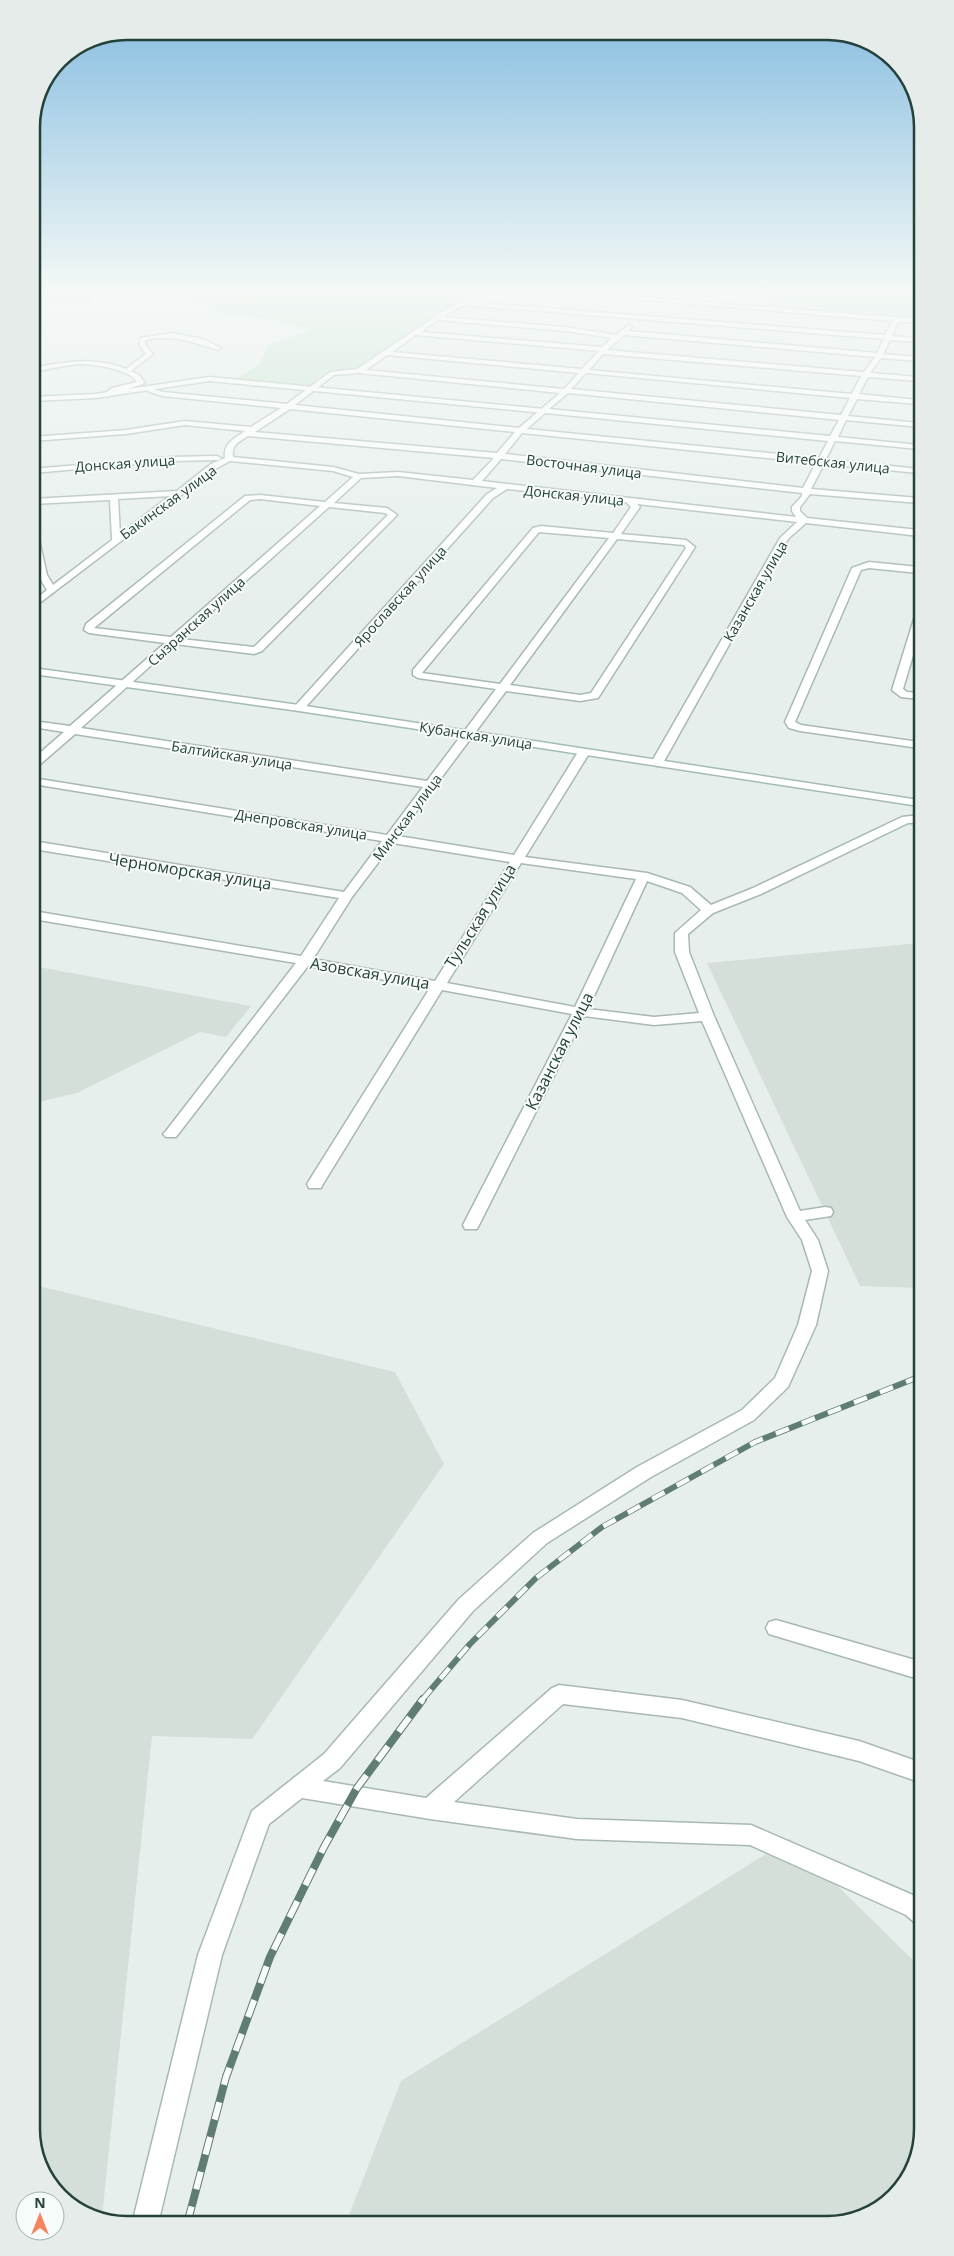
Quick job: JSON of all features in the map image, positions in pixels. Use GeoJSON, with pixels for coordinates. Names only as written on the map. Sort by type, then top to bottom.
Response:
{"type":"FeatureCollection","features":[{"type":"Feature","properties":{"kind":"street","name":"Витебская улица"},"geometry":{"type":"LineString","coordinates":[[40,399],[112,394]]}},
{"type":"Feature","properties":{"kind":"street","name":"Витебская улица"},"geometry":{"type":"LineString","coordinates":[[165,394],[914,470]]}},
{"type":"Feature","properties":{"kind":"street","name":"Бакинская улица"},"geometry":{"type":"LineString","coordinates":[[229,458],[228,450],[232,443],[252,432],[304,394]]}},
{"type":"Feature","properties":{"kind":"street"},"geometry":{"type":"LineString","coordinates":[[375,394],[914,447]]}},
{"type":"Feature","properties":{"kind":"street"},"geometry":{"type":"LineString","coordinates":[[474,483],[520,431],[562,394]]}},
{"type":"Feature","properties":{"kind":"street"},"geometry":{"type":"LineString","coordinates":[[590,394],[914,424]]}},
{"type":"Feature","properties":{"kind":"street"},"geometry":{"type":"LineString","coordinates":[[838,394],[914,402]]}},
{"type":"Feature","properties":{"kind":"street"},"geometry":{"type":"LineString","coordinates":[[790,530],[780,518],[789,516],[796,511],[796,507],[804,499],[832,439],[856,396]]}},
{"type":"Feature","properties":{"kind":"street","name":"Восточная улица"},"geometry":{"type":"LineString","coordinates":[[40,438],[126,432],[185,423],[252,432],[534,459],[806,492],[914,501]]}},
{"type":"Feature","properties":{"kind":"street","name":"Донская улица"},"geometry":{"type":"LineString","coordinates":[[40,470],[171,459],[216,462],[229,458],[333,469],[359,476],[398,474],[914,532]]}},
{"type":"Feature","properties":{"kind":"street","name":"Бакинская улица"},"geometry":{"type":"LineString","coordinates":[[40,599],[179,493],[216,462]]}},
{"type":"Feature","properties":{"kind":"street","name":"Сызранская улица"},"geometry":{"type":"LineString","coordinates":[[40,759],[359,476]]}},
{"type":"Feature","properties":{"kind":"street","name":"Ярославская улица"},"geometry":{"type":"LineString","coordinates":[[299,708],[490,496],[504,487]]}},
{"type":"Feature","properties":{"kind":"street"},"geometry":{"type":"LineString","coordinates":[[40,502],[179,493]]}},
{"type":"Feature","properties":{"kind":"street"},"geometry":{"type":"LineString","coordinates":[[260,496],[327,504],[387,511],[393,515],[258,649],[247,652],[89,630],[89,626],[248,498],[260,496]]}},
{"type":"Feature","properties":{"kind":"street","name":"Бакинская улица"},"geometry":{"type":"LineString","coordinates":[[114,497],[116,540]]}},
{"type":"Feature","properties":{"kind":"street","name":"Минская улица"},"geometry":{"type":"LineString","coordinates":[[171,1134],[304,961],[348,896],[636,507],[628,500]]}},
{"type":"Feature","properties":{"kind":"street"},"geometry":{"type":"LineString","coordinates":[[796,511],[804,520]]}},
{"type":"Feature","properties":{"kind":"street","name":"Казанская улица"},"geometry":{"type":"LineString","coordinates":[[657,763],[784,538],[790,530],[804,520]]}},
{"type":"Feature","properties":{"kind":"street"},"geometry":{"type":"LineString","coordinates":[[546,528],[615,536],[686,543],[692,547],[594,696],[580,698],[503,688],[424,677],[417,672],[536,530],[546,528]]}},
{"type":"Feature","properties":{"kind":"street"},"geometry":{"type":"LineString","coordinates":[[40,564],[42,574],[52,590]]}},
{"type":"Feature","properties":{"kind":"street"},"geometry":{"type":"LineString","coordinates":[[914,570],[869,565],[857,568],[790,722],[793,726],[800,728],[914,745]]}},
{"type":"Feature","properties":{"kind":"street"},"geometry":{"type":"LineString","coordinates":[[914,636],[897,690],[905,695],[914,696]]}},
{"type":"Feature","properties":{"kind":"street","name":"Кубанская улица"},"geometry":{"type":"LineString","coordinates":[[40,672],[299,708],[914,802]]}},
{"type":"Feature","properties":{"kind":"street","name":"Балтийская улица"},"geometry":{"type":"LineString","coordinates":[[40,725],[431,785]]}},
{"type":"Feature","properties":{"kind":"street","name":"Тульская улица"},"geometry":{"type":"LineString","coordinates":[[315,1184],[584,752]]}},
{"type":"Feature","properties":{"kind":"street","name":"Днепровская улица"},"geometry":{"type":"LineString","coordinates":[[40,782],[516,859],[643,876],[686,890],[709,910]]}},
{"type":"Feature","properties":{"kind":"street"},"geometry":{"type":"LineString","coordinates":[[147,2216],[210,1955],[260,1818],[332,1761],[466,1606],[540,1538],[644,1472],[748,1415],[782,1382],[807,1325],[820,1271],[810,1240],[795,1217],[707,1016],[682,952],[681,933],[709,910],[913,819]]}},
{"type":"Feature","properties":{"kind":"street","name":"Черноморская улица"},"geometry":{"type":"LineString","coordinates":[[40,846],[348,896]]}},
{"type":"Feature","properties":{"kind":"street","name":"Казанская улица"},"geometry":{"type":"LineString","coordinates":[[471,1225],[580,1012],[643,876]]}},
{"type":"Feature","properties":{"kind":"street","name":"Азовская улица"},"geometry":{"type":"LineString","coordinates":[[40,916],[304,961],[580,1012],[654,1021],[707,1016]]}},
{"type":"Feature","properties":{"kind":"street"},"geometry":{"type":"LineString","coordinates":[[795,1217],[825,1212]]}},
{"type":"Feature","properties":{"kind":"street"},"geometry":{"type":"LineString","coordinates":[[776,1628],[914,1669]]}},
{"type":"Feature","properties":{"kind":"street"},"geometry":{"type":"LineString","coordinates":[[430,1809],[559,1694],[682,1709],[859,1751],[914,1770]]}},
{"type":"Feature","properties":{"kind":"street"},"geometry":{"type":"LineString","coordinates":[[298,1787],[430,1809],[578,1829],[751,1835],[914,1907]]}},
{"type":"Feature","properties":{"kind":"shaded area"},"geometry":{"type":"Polygon","coordinates":[[[914,944],[914,1288],[860,1286],[707,963],[914,944]]]}},
{"type":"Feature","properties":{"kind":"shaded area"},"geometry":{"type":"Polygon","coordinates":[[[40,967],[251,1006],[226,1037],[200,1032],[77,1093],[40,1102],[40,967]]]}},
{"type":"Feature","properties":{"kind":"shaded area"},"geometry":{"type":"Polygon","coordinates":[[[40,1286],[395,1372],[444,1464],[252,1739],[152,1736],[103,2212],[99,2211],[74,2198],[58,2182],[45,2157],[40,2129],[40,1286]]]}},
{"type":"Feature","properties":{"kind":"shaded area"},"geometry":{"type":"Polygon","coordinates":[[[790,1839],[914,1961],[914,2129],[909,2157],[896,2182],[880,2198],[855,2211],[838,2215],[349,2216],[401,2081],[790,1839]]]}},
{"type":"Feature","properties":{"kind":"railway"},"geometry":{"type":"LineString","coordinates":[[422,1700],[470,1644],[536,1578],[602,1527],[755,1442],[914,1379]]}},
{"type":"Feature","properties":{"kind":"railway"},"geometry":{"type":"LineString","coordinates":[[189,2216],[226,2077],[270,1957],[324,1847],[357,1788],[423,1699]]}}]}
